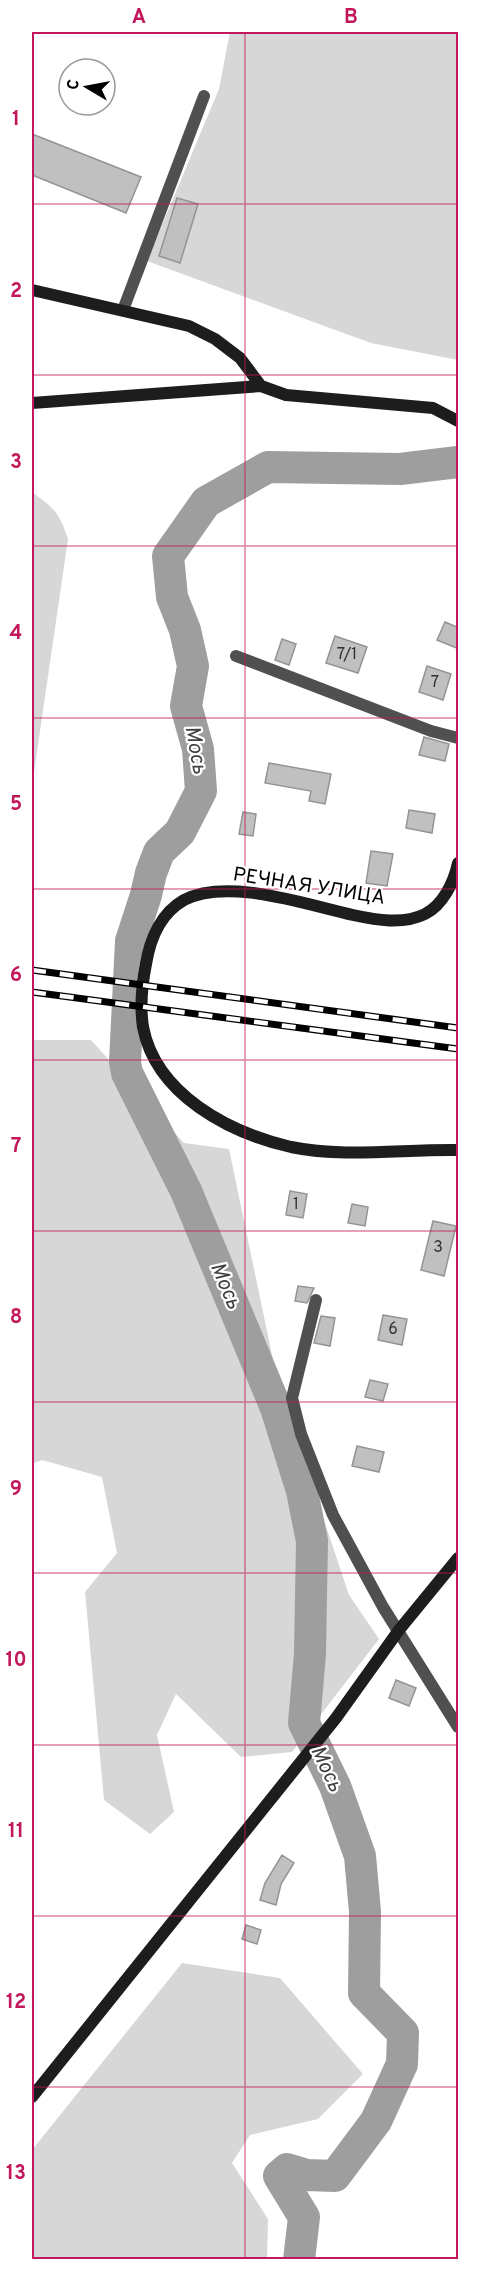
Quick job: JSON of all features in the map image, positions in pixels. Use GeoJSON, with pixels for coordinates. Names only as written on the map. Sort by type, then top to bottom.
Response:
{"type":"FeatureCollection","features":[{"type":"Feature","properties":{"kind":"street"},"geometry":{"type":"LineString","coordinates":[[123,310],[204,96]]}},
{"type":"Feature","properties":{"kind":"street"},"geometry":{"type":"LineString","coordinates":[[32,290],[189,326],[215,339],[240,358],[261,386]]}},
{"type":"Feature","properties":{"kind":"street"},"geometry":{"type":"LineString","coordinates":[[32,403],[261,386],[286,395],[434,408],[459,420]]}},
{"type":"Feature","properties":{"kind":"street"},"geometry":{"type":"LineString","coordinates":[[236,656],[431,732],[459,738]]}},
{"type":"Feature","properties":{"kind":"street","name":"РЕЧНАЯ УЛИЦА"},"geometry":{"type":"LineString","coordinates":[[459,862],[452,883],[434,909],[411,919],[382,920],[230,891],[207,893],[183,901],[173,908],[163,920],[149,947],[142,994],[143,1027],[156,1061],[182,1093],[220,1121],[243,1132],[281,1144],[314,1150],[339,1152],[459,1150]]}},
{"type":"Feature","properties":{"kind":"street"},"geometry":{"type":"LineString","coordinates":[[316,1300],[292,1398],[301,1434],[333,1515],[383,1607],[459,1727]]}},
{"type":"Feature","properties":{"kind":"street"},"geometry":{"type":"LineString","coordinates":[[32,2097],[336,1718],[399,1630],[459,1558]]}},
{"type":"Feature","properties":{"kind":"shaded area"},"geometry":{"type":"Polygon","coordinates":[[[230,32],[458,32],[458,360],[371,343],[147,261],[219,89],[230,32]]]}},
{"type":"Feature","properties":{"kind":"shaded area"},"geometry":{"type":"Polygon","coordinates":[[[32,492],[55,511],[68,539],[32,786],[32,492]]]}},
{"type":"Feature","properties":{"kind":"shaded area"},"geometry":{"type":"Polygon","coordinates":[[[32,1040],[91,1040],[184,1143],[229,1149],[277,1379],[349,1595],[379,1639],[292,1752],[241,1757],[176,1694],[157,1735],[174,1812],[150,1834],[104,1800],[85,1592],[117,1553],[102,1477],[42,1460],[32,1464],[32,1040]]]}},
{"type":"Feature","properties":{"kind":"shaded area"},"geometry":{"type":"Polygon","coordinates":[[[182,1963],[280,1978],[363,2074],[318,2119],[250,2135],[232,2163],[268,2219],[267,2259],[32,2259],[32,2150],[182,1963]]]}},
{"type":"Feature","properties":{"kind":"building"},"geometry":{"type":"Polygon","coordinates":[[[32,134],[141,177],[126,213],[32,175],[32,134]]]}},
{"type":"Feature","properties":{"kind":"building"},"geometry":{"type":"Polygon","coordinates":[[[177,198],[198,204],[180,263],[159,256],[177,198]]]}},
{"type":"Feature","properties":{"kind":"building"},"geometry":{"type":"Polygon","coordinates":[[[445,622],[459,628],[459,649],[437,640],[445,622]]]}},
{"type":"Feature","properties":{"kind":"building"},"geometry":{"type":"Polygon","coordinates":[[[335,636],[367,647],[358,673],[326,663],[335,636]]]}},
{"type":"Feature","properties":{"kind":"building"},"geometry":{"type":"Polygon","coordinates":[[[282,639],[296,644],[289,665],[275,660],[282,639]]]}},
{"type":"Feature","properties":{"kind":"building"},"geometry":{"type":"Polygon","coordinates":[[[427,666],[451,674],[443,700],[419,692],[427,666]]]}},
{"type":"Feature","properties":{"kind":"building"},"geometry":{"type":"Polygon","coordinates":[[[424,737],[449,744],[445,761],[419,755],[424,737]]]}},
{"type":"Feature","properties":{"kind":"building"},"geometry":{"type":"Polygon","coordinates":[[[269,763],[331,774],[325,804],[309,801],[311,791],[265,783],[269,763]]]}},
{"type":"Feature","properties":{"kind":"building"},"geometry":{"type":"Polygon","coordinates":[[[409,810],[435,814],[432,833],[406,828],[409,810]]]}},
{"type":"Feature","properties":{"kind":"building"},"geometry":{"type":"Polygon","coordinates":[[[243,812],[256,814],[253,836],[239,834],[243,812]]]}},
{"type":"Feature","properties":{"kind":"building"},"geometry":{"type":"Polygon","coordinates":[[[371,851],[393,854],[387,886],[366,883],[371,851]]]}},
{"type":"Feature","properties":{"kind":"building"},"geometry":{"type":"Polygon","coordinates":[[[290,1191],[307,1194],[303,1218],[286,1215],[290,1191]]]}},
{"type":"Feature","properties":{"kind":"building"},"geometry":{"type":"Polygon","coordinates":[[[352,1204],[368,1207],[365,1226],[348,1223],[352,1204]]]}},
{"type":"Feature","properties":{"kind":"building"},"geometry":{"type":"Polygon","coordinates":[[[433,1221],[456,1226],[444,1276],[421,1270],[433,1221]]]}},
{"type":"Feature","properties":{"kind":"building"},"geometry":{"type":"Polygon","coordinates":[[[298,1286],[314,1288],[307,1303],[295,1301],[298,1286]]]}},
{"type":"Feature","properties":{"kind":"building"},"geometry":{"type":"Polygon","coordinates":[[[383,1315],[407,1319],[402,1345],[378,1340],[383,1315]]]}},
{"type":"Feature","properties":{"kind":"building"},"geometry":{"type":"Polygon","coordinates":[[[321,1316],[335,1318],[330,1346],[314,1343],[321,1316]]]}},
{"type":"Feature","properties":{"kind":"building"},"geometry":{"type":"Polygon","coordinates":[[[370,1380],[388,1384],[383,1401],[365,1397],[370,1380]]]}},
{"type":"Feature","properties":{"kind":"building"},"geometry":{"type":"Polygon","coordinates":[[[357,1446],[384,1452],[379,1472],[352,1466],[357,1446]]]}},
{"type":"Feature","properties":{"kind":"building"},"geometry":{"type":"Polygon","coordinates":[[[396,1680],[416,1688],[409,1706],[389,1698],[396,1680]]]}},
{"type":"Feature","properties":{"kind":"building"},"geometry":{"type":"Polygon","coordinates":[[[282,1855],[294,1863],[281,1884],[276,1905],[260,1900],[265,1883],[282,1855]]]}},
{"type":"Feature","properties":{"kind":"building"},"geometry":{"type":"Polygon","coordinates":[[[246,1925],[261,1930],[257,1944],[242,1939],[246,1925]]]}},
{"type":"Feature","properties":{"kind":"waterway","name":"Мось"},"geometry":{"type":"LineString","coordinates":[[299,2260],[304,2217],[279,2176],[287,2169],[307,2175],[335,2176],[376,2121],[402,2064],[403,2033],[364,1993],[365,1912],[360,1856],[335,1786],[304,1723],[310,1654],[312,1541],[302,1491],[276,1408],[186,1191],[127,1073],[125,1062],[131,941],[159,852],[180,832],[201,791],[198,749],[186,706],[193,666],[185,630],[172,597],[168,556],[206,502],[268,467],[400,469],[458,462]]}},
{"type":"Feature","properties":{"kind":"railway"},"geometry":{"type":"LineString","coordinates":[[32,970],[458,1028]]}},
{"type":"Feature","properties":{"kind":"railway"},"geometry":{"type":"LineString","coordinates":[[32,992],[458,1049]]}}]}
